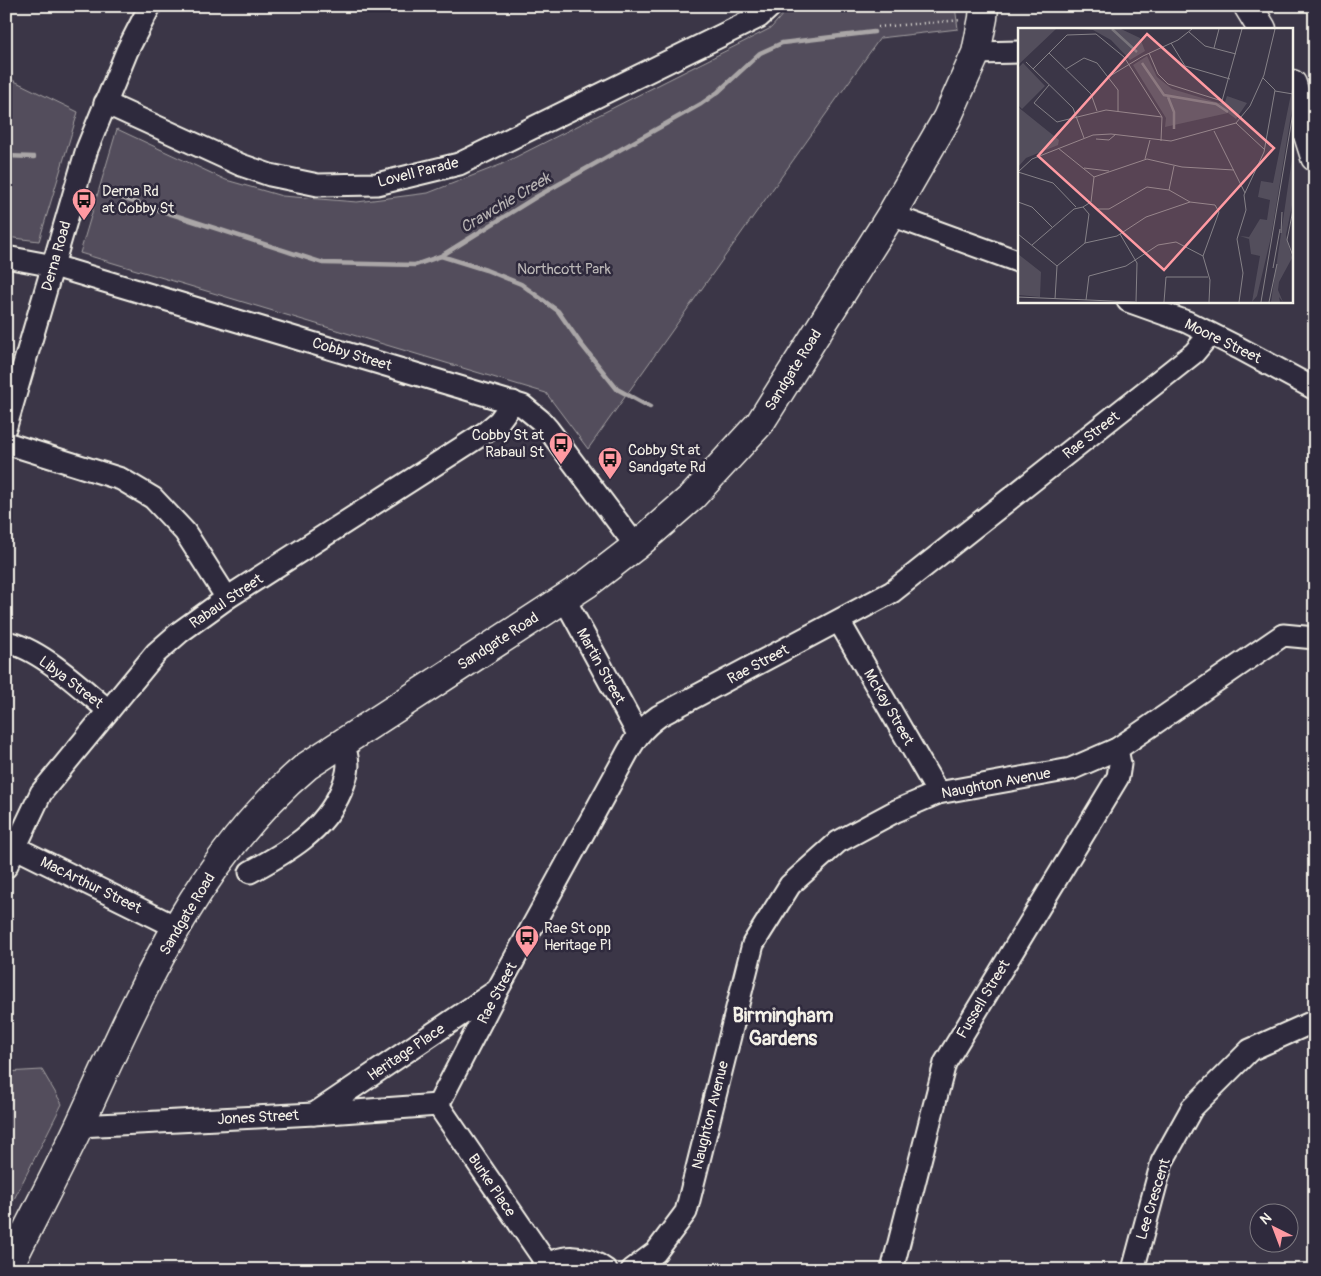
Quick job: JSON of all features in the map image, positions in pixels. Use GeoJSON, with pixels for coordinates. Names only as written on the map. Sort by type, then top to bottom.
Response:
{"type":"FeatureCollection","features":[{"type":"Feature","properties":{"kind":"main road"},"geometry":{"type":"LineString","coordinates":[[1248,6],[1261,28]]}},
{"type":"Feature","properties":{"kind":"main road","name":"Sandgate Road"},"geometry":{"type":"LineString","coordinates":[[7,1270],[79,1126],[135,1004],[176,927],[214,868],[278,791],[307,766],[588,583],[636,546],[693,496],[760,423],[891,215],[948,118],[976,53],[983,12]]}},
{"type":"Feature","properties":{"kind":"main road"},"geometry":{"type":"LineString","coordinates":[[1294,90],[1315,157]]}},
{"type":"Feature","properties":{"kind":"street","name":"Derna Road"},"geometry":{"type":"LineString","coordinates":[[6,426],[87,149],[127,51],[150,6]]}},
{"type":"Feature","properties":{"kind":"street","name":"Lovell Parade"},"geometry":{"type":"LineString","coordinates":[[105,103],[241,165],[270,175],[318,185],[377,184],[459,164],[759,17],[771,6]]}},
{"type":"Feature","properties":{"kind":"street"},"geometry":{"type":"LineString","coordinates":[[976,53],[1018,52]]}},
{"type":"Feature","properties":{"kind":"street"},"geometry":{"type":"LineString","coordinates":[[891,215],[1018,261]]}},
{"type":"Feature","properties":{"kind":"street","name":"Cobby Street"},"geometry":{"type":"LineString","coordinates":[[6,257],[54,266],[523,406],[540,420],[636,546]]}},
{"type":"Feature","properties":{"kind":"street","name":"Moore Street"},"geometry":{"type":"LineString","coordinates":[[1131,302],[1186,322],[1315,389]]}},
{"type":"Feature","properties":{"kind":"street","name":"Rae Street"},"geometry":{"type":"LineString","coordinates":[[438,1105],[498,989],[638,734],[647,724],[892,592],[1194,353],[1210,334]]}},
{"type":"Feature","properties":{"kind":"street","name":"Rabaul Street"},"geometry":{"type":"LineString","coordinates":[[6,868],[11,845],[41,794],[156,653],[180,632],[227,598],[486,432],[499,421],[513,402]]}},
{"type":"Feature","properties":{"kind":"street"},"geometry":{"type":"LineString","coordinates":[[6,443],[121,479],[154,498],[186,532],[227,598]]}},
{"type":"Feature","properties":{"kind":"street","name":"Martin Street"},"geometry":{"type":"LineString","coordinates":[[564,598],[638,734]]}},
{"type":"Feature","properties":{"kind":"street","name":"McKay Street"},"geometry":{"type":"LineString","coordinates":[[839,621],[938,793]]}},
{"type":"Feature","properties":{"kind":"street","name":"Naughton Avenue"},"geometry":{"type":"LineString","coordinates":[[632,1270],[656,1252],[686,1212],[753,944],[790,885],[838,842],[896,811],[938,793],[1070,769],[1117,749],[1283,635],[1315,638]]}},
{"type":"Feature","properties":{"kind":"street","name":"Libya Street"},"geometry":{"type":"LineString","coordinates":[[6,642],[13,643],[42,658],[108,710]]}},
{"type":"Feature","properties":{"kind":"street"},"geometry":{"type":"LineString","coordinates":[[250,872],[295,846],[317,828],[329,814],[339,796],[348,768],[347,753],[342,742]]}},
{"type":"Feature","properties":{"kind":"street","name":"Fussell Street"},"geometry":{"type":"LineString","coordinates":[[892,1270],[945,1063],[1118,777],[1120,764],[1117,749]]}},
{"type":"Feature","properties":{"kind":"street","name":"MacArthur Street"},"geometry":{"type":"LineString","coordinates":[[11,845],[176,927]]}},
{"type":"Feature","properties":{"kind":"street","name":"Heritage Place"},"geometry":{"type":"LineString","coordinates":[[314,1114],[498,989]]}},
{"type":"Feature","properties":{"kind":"street","name":"Lee Crescent"},"geometry":{"type":"LineString","coordinates":[[1132,1270],[1162,1162],[1192,1108],[1250,1050],[1315,1021]]}},
{"type":"Feature","properties":{"kind":"street","name":"Jones Street"},"geometry":{"type":"LineString","coordinates":[[79,1126],[314,1114],[438,1105]]}},
{"type":"Feature","properties":{"kind":"street","name":"Burke Place"},"geometry":{"type":"LineString","coordinates":[[438,1105],[544,1267]]}},
{"type":"Feature","properties":{"kind":"street"},"geometry":{"type":"LineString","coordinates":[[544,1267],[558,1259],[574,1257],[591,1260],[606,1270]]}},
{"type":"Feature","properties":{"kind":"path"},"geometry":{"type":"LineString","coordinates":[[878,26],[983,12]]}},
{"type":"Feature","properties":{"kind":"green space","name":"Northcott Park"},"geometry":{"type":"Polygon","coordinates":[[[790,6],[955,6],[958,29],[880,38],[588,449],[546,393],[80,253],[117,129],[226,180],[282,196],[357,202],[428,193],[500,165],[771,28],[790,6]]]}},
{"type":"Feature","properties":{"kind":"green space"},"geometry":{"type":"Polygon","coordinates":[[[6,77],[78,112],[39,241],[6,237],[6,77]]]}},
{"type":"Feature","properties":{"kind":"green space"},"geometry":{"type":"Polygon","coordinates":[[[42,1070],[62,1104],[6,1215],[6,1072],[42,1070]]]}},
{"type":"Feature","properties":{"kind":"waterway","name":"Crawchie Creek"},"geometry":{"type":"LineString","coordinates":[[122,198],[323,263],[415,265],[441,256],[536,197],[701,104],[718,92],[760,53],[782,43],[874,32]]}},
{"type":"Feature","properties":{"kind":"waterway","name":"Crawchie Creek"},"geometry":{"type":"LineString","coordinates":[[6,156],[34,157]]}},
{"type":"Feature","properties":{"kind":"waterway"},"geometry":{"type":"LineString","coordinates":[[441,256],[486,270],[521,284],[558,311],[581,344],[617,389],[650,407]]}},
{"type":"Feature","properties":{"kind":"place","name":"Derna Rd at Cobby St"},"geometry":{"type":"Point","coordinates":[84,221]}},
{"type":"Feature","properties":{"kind":"place","name":"Cobby St at Rabaul St"},"geometry":{"type":"Point","coordinates":[561,465]}},
{"type":"Feature","properties":{"kind":"place","name":"Cobby St at Sandgate Rd"},"geometry":{"type":"Point","coordinates":[610,480]}},
{"type":"Feature","properties":{"kind":"place","name":"Rae St opp Heritage Pl"},"geometry":{"type":"Point","coordinates":[527,958]}},
{"type":"Feature","properties":{"kind":"district","name":"Birmingham Gardens"},"geometry":{"type":"Point","coordinates":[783,1026]}}]}
